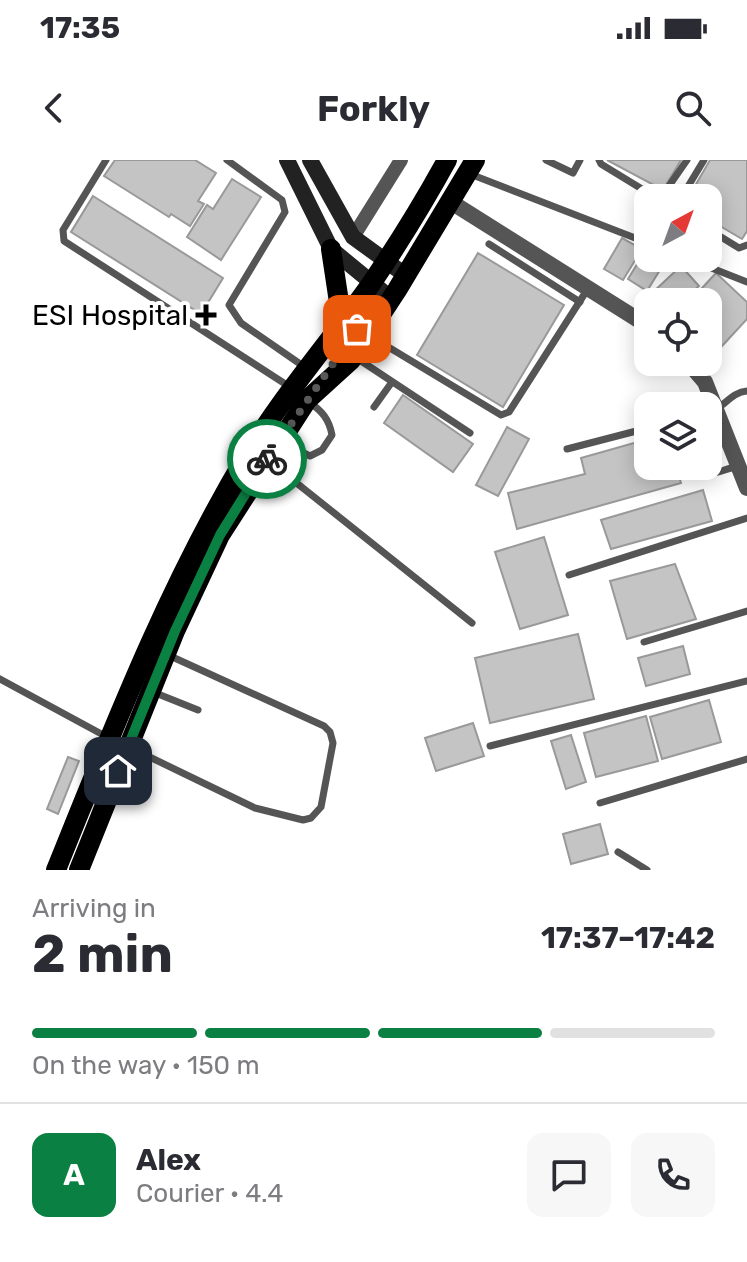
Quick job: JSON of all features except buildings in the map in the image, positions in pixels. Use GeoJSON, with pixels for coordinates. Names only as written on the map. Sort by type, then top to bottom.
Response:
{"type":"FeatureCollection","features":[{"type":"Feature","properties":{"kind":"main road"},"geometry":{"type":"LineString","coordinates":[[287,160],[331,249],[342,322]]}},
{"type":"Feature","properties":{"kind":"main road"},"geometry":{"type":"LineString","coordinates":[[310,160],[353,237],[391,264]]}},
{"type":"Feature","properties":{"kind":"main road"},"geometry":{"type":"LineString","coordinates":[[79,870],[166,655],[220,535],[280,441],[305,393],[391,264],[447,160]]}},
{"type":"Feature","properties":{"kind":"main road"},"geometry":{"type":"LineString","coordinates":[[391,264],[468,165]]}},
{"type":"Feature","properties":{"kind":"main road"},"geometry":{"type":"LineString","coordinates":[[56,870],[109,738],[206,524],[249,452],[305,393],[353,356],[451,202],[468,165]]}},
{"type":"Feature","properties":{"kind":"main road"},"geometry":{"type":"LineString","coordinates":[[331,249],[376,288]]}},
{"type":"Feature","properties":{"kind":"main road"},"geometry":{"type":"LineString","coordinates":[[305,393],[307,368],[342,322],[376,288]]}},
{"type":"Feature","properties":{"kind":"main road"},"geometry":{"type":"LineString","coordinates":[[109,738],[128,747]]}},
{"type":"Feature","properties":{"kind":"street"},"geometry":{"type":"LineString","coordinates":[[353,237],[401,160]]}},
{"type":"Feature","properties":{"kind":"street"},"geometry":{"type":"LineString","coordinates":[[451,202],[549,273],[584,295],[634,319]]}},
{"type":"Feature","properties":{"kind":"street"},"geometry":{"type":"LineString","coordinates":[[722,433],[747,488]]}},
{"type":"Feature","properties":{"kind":"lane"},"geometry":{"type":"LineString","coordinates":[[106,160],[63,230],[64,241],[305,393],[330,423],[332,435],[322,450],[310,456],[280,441]]}},
{"type":"Feature","properties":{"kind":"lane"},"geometry":{"type":"LineString","coordinates":[[227,160],[282,200],[285,212],[229,305],[241,323],[307,368]]}},
{"type":"Feature","properties":{"kind":"lane"},"geometry":{"type":"LineString","coordinates":[[546,160],[573,173],[580,160]]}},
{"type":"Feature","properties":{"kind":"lane"},"geometry":{"type":"LineString","coordinates":[[599,160],[655,197],[664,193],[687,160]]}},
{"type":"Feature","properties":{"kind":"lane"},"geometry":{"type":"LineString","coordinates":[[689,184],[704,160]]}},
{"type":"Feature","properties":{"kind":"lane"},"geometry":{"type":"LineString","coordinates":[[468,165],[634,237]]}},
{"type":"Feature","properties":{"kind":"lane"},"geometry":{"type":"LineString","coordinates":[[722,238],[739,248],[747,245]]}},
{"type":"Feature","properties":{"kind":"lane"},"geometry":{"type":"LineString","coordinates":[[489,244],[549,273]]}},
{"type":"Feature","properties":{"kind":"lane"},"geometry":{"type":"LineString","coordinates":[[722,272],[747,282]]}},
{"type":"Feature","properties":{"kind":"lane"},"geometry":{"type":"LineString","coordinates":[[368,334],[501,415],[509,412],[584,295]]}},
{"type":"Feature","properties":{"kind":"lane"},"geometry":{"type":"LineString","coordinates":[[353,356],[470,433]]}},
{"type":"Feature","properties":{"kind":"lane"},"geometry":{"type":"LineString","coordinates":[[374,407],[392,382]]}},
{"type":"Feature","properties":{"kind":"lane"},"geometry":{"type":"LineString","coordinates":[[722,404],[740,391],[747,391]]}},
{"type":"Feature","properties":{"kind":"lane"},"geometry":{"type":"LineString","coordinates":[[567,449],[634,432]]}},
{"type":"Feature","properties":{"kind":"lane"},"geometry":{"type":"LineString","coordinates":[[267,459],[472,623]]}},
{"type":"Feature","properties":{"kind":"lane"},"geometry":{"type":"LineString","coordinates":[[722,471],[738,466]]}},
{"type":"Feature","properties":{"kind":"lane"},"geometry":{"type":"LineString","coordinates":[[569,575],[747,518]]}},
{"type":"Feature","properties":{"kind":"lane"},"geometry":{"type":"LineString","coordinates":[[644,642],[747,611]]}},
{"type":"Feature","properties":{"kind":"lane"},"geometry":{"type":"LineString","coordinates":[[128,747],[255,808],[303,820],[311,818],[321,807],[333,743],[330,732],[324,726],[166,655]]}},
{"type":"Feature","properties":{"kind":"lane"},"geometry":{"type":"LineString","coordinates":[[0,679],[109,738]]}},
{"type":"Feature","properties":{"kind":"lane"},"geometry":{"type":"LineString","coordinates":[[490,746],[747,681]]}},
{"type":"Feature","properties":{"kind":"lane"},"geometry":{"type":"LineString","coordinates":[[151,691],[198,710]]}},
{"type":"Feature","properties":{"kind":"lane"},"geometry":{"type":"LineString","coordinates":[[600,803],[747,759]]}},
{"type":"Feature","properties":{"kind":"lane"},"geometry":{"type":"LineString","coordinates":[[618,852],[647,870]]}},
{"type":"Feature","properties":{"kind":"way so far"},"geometry":{"type":"LineString","coordinates":[[267,459],[357,329]]}},
{"type":"Feature","properties":{"kind":"place","name":"ESI Hospital"},"geometry":{"type":"Point","coordinates":[206,315]}},
{"type":"Feature","properties":{"kind":"route"},"geometry":{"type":"LineString","coordinates":[[118,771],[175,631],[220,535],[267,459]]}}]}
